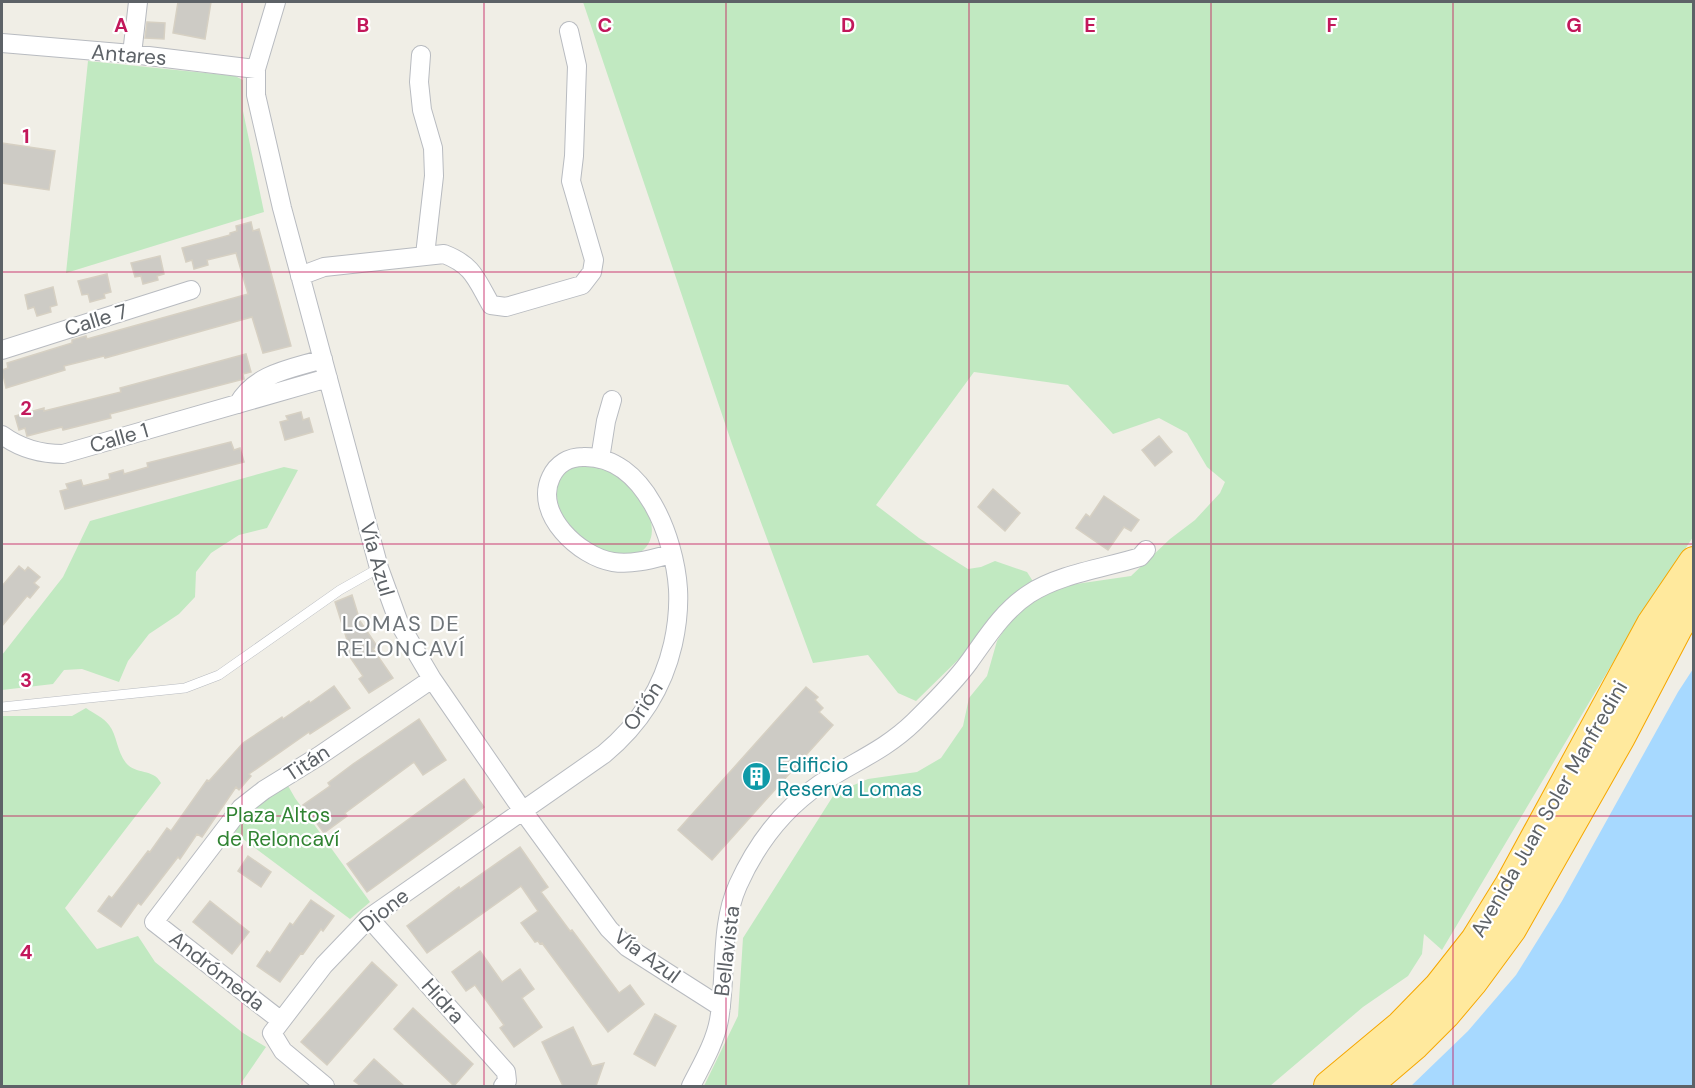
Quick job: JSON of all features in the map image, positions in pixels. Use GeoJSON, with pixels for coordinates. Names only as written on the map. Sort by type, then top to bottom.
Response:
{"type":"FeatureCollection","features":[{"type":"Feature","properties":{"kind":"highway","name":"Avenida Juan Soler Manfredini"},"geometry":{"type":"LineString","coordinates":[[1329,1086],[1401,1026],[1439,987],[1476,940],[1510,885],[1652,624],[1694,562]]}},
{"type":"Feature","properties":{"kind":"highway","name":"Avenida Juan Soler Manfredini"},"geometry":{"type":"LineString","coordinates":[[1366,1086],[1415,1044],[1445,1014],[1512,929],[1694,601]]}},
{"type":"Feature","properties":{"kind":"street"},"geometry":{"type":"LineString","coordinates":[[132,54],[138,2]]}},
{"type":"Feature","properties":{"kind":"street","name":"Vía Azul"},"geometry":{"type":"LineString","coordinates":[[276,2],[256,69],[255,89],[259,110],[300,276],[384,588],[399,622],[432,679],[523,811],[618,940],[721,1007]]}},
{"type":"Feature","properties":{"kind":"street"},"geometry":{"type":"LineString","coordinates":[[300,276],[324,267],[444,254],[459,260],[470,269],[491,304],[506,307],[582,285],[592,273],[594,260],[572,181],[577,66],[569,31]]}},
{"type":"Feature","properties":{"kind":"street","name":"Antares"},"geometry":{"type":"LineString","coordinates":[[2,43],[132,54],[256,69]]}},
{"type":"Feature","properties":{"kind":"street"},"geometry":{"type":"LineString","coordinates":[[421,55],[420,92],[422,110],[432,148],[434,177],[425,255]]}},
{"type":"Feature","properties":{"kind":"street","name":"Calle 7"},"geometry":{"type":"LineString","coordinates":[[2,350],[191,291]]}},
{"type":"Feature","properties":{"kind":"street"},"geometry":{"type":"LineString","coordinates":[[238,404],[248,390],[262,379],[323,359]]}},
{"type":"Feature","properties":{"kind":"street","name":"Calle 1"},"geometry":{"type":"LineString","coordinates":[[2,435],[36,452],[63,454],[328,378]]}},
{"type":"Feature","properties":{"kind":"street"},"geometry":{"type":"LineString","coordinates":[[600,459],[612,400]]}},
{"type":"Feature","properties":{"kind":"street","name":"Orión"},"geometry":{"type":"LineString","coordinates":[[523,811],[619,742],[643,714],[653,698],[668,663],[676,626],[678,589],[672,554],[656,510],[640,484],[626,471],[600,459],[582,457],[566,461],[557,467],[549,481],[548,502],[564,533],[588,553],[610,561],[632,563],[672,554]]}},
{"type":"Feature","properties":{"kind":"street","name":"Bellavista"},"geometry":{"type":"LineString","coordinates":[[691,1086],[706,1057],[718,1023],[724,943],[731,904],[746,869],[770,830],[799,800],[819,785],[895,740],[946,690],[1008,609],[1030,593],[1056,581],[1140,557],[1146,550]]}},
{"type":"Feature","properties":{"kind":"street","name":"Titán"},"geometry":{"type":"LineString","coordinates":[[154,922],[242,808],[264,790],[319,756],[432,679]]}},
{"type":"Feature","properties":{"kind":"street","name":"Dione"},"geometry":{"type":"LineString","coordinates":[[276,1028],[324,965],[369,918],[523,811]]}},
{"type":"Feature","properties":{"kind":"street","name":"Hidra"},"geometry":{"type":"LineString","coordinates":[[369,918],[506,1072],[507,1081],[503,1086]]}},
{"type":"Feature","properties":{"kind":"street","name":"Andrómeda"},"geometry":{"type":"LineString","coordinates":[[154,922],[276,1028],[283,1051],[325,1086]]}},
{"type":"Feature","properties":{"kind":"lane"},"geometry":{"type":"LineString","coordinates":[[2,707],[185,688],[219,675],[340,590],[379,568]]}},
{"type":"Feature","properties":{"kind":"green space"},"geometry":{"type":"Polygon","coordinates":[[[583,2],[1693,2],[1693,537],[1631,632],[1442,950],[1424,934],[1422,954],[1408,976],[1363,1007],[1270,1086],[704,1086],[738,1016],[743,938],[835,793],[868,779],[917,772],[941,758],[963,726],[969,698],[987,676],[997,641],[1019,607],[1058,589],[1076,584],[1131,576],[1170,539],[1195,520],[1220,493],[1225,482],[1207,467],[1187,433],[1159,418],[1113,434],[1068,385],[974,372],[876,505],[919,538],[968,569],[995,561],[1027,572],[1034,583],[1005,602],[964,654],[916,701],[898,693],[868,655],[813,663],[732,444],[583,2]]]}},
{"type":"Feature","properties":{"kind":"green space"},"geometry":{"type":"Polygon","coordinates":[[[88,61],[235,76],[243,80],[243,111],[264,212],[66,273],[88,61]]]}},
{"type":"Feature","properties":{"kind":"green space"},"geometry":{"type":"Polygon","coordinates":[[[576,465],[597,467],[611,472],[624,479],[632,487],[646,507],[650,518],[651,538],[646,547],[628,556],[606,552],[584,540],[565,522],[559,507],[556,484],[569,467],[576,465]]]}},
{"type":"Feature","properties":{"kind":"green space"},"geometry":{"type":"Polygon","coordinates":[[[284,467],[298,470],[267,528],[239,535],[211,553],[196,572],[195,597],[179,614],[149,634],[128,661],[119,682],[82,669],[64,670],[53,684],[2,690],[2,655],[63,577],[90,521],[284,467]]]}},
{"type":"Feature","properties":{"kind":"green space"},"geometry":{"type":"Polygon","coordinates":[[[86,708],[109,725],[121,754],[130,767],[154,775],[161,783],[65,908],[97,949],[138,936],[155,962],[243,1033],[266,1047],[239,1086],[2,1086],[2,716],[72,716],[86,708]]]}},
{"type":"Feature","properties":{"kind":"green space","name":"Plaza Altos de Reloncaví"},"geometry":{"type":"Polygon","coordinates":[[[287,784],[370,902],[350,919],[235,833],[243,817],[250,810],[287,784]]]}},
{"type":"Feature","properties":{"kind":"water"},"geometry":{"type":"Polygon","coordinates":[[[1693,669],[1693,1086],[1411,1086],[1468,1031],[1516,975],[1562,901],[1693,669]]]}},
{"type":"Feature","properties":{"kind":"building"},"geometry":{"type":"Polygon","coordinates":[[[178,2],[211,2],[205,39],[173,33],[178,2]]]}},
{"type":"Feature","properties":{"kind":"building"},"geometry":{"type":"Polygon","coordinates":[[[147,22],[165,23],[164,39],[145,38],[147,22]]]}},
{"type":"Feature","properties":{"kind":"building"},"geometry":{"type":"Polygon","coordinates":[[[2,143],[55,151],[49,190],[2,183],[2,143]]]}},
{"type":"Feature","properties":{"kind":"building"},"geometry":{"type":"Polygon","coordinates":[[[251,222],[253,231],[259,229],[291,346],[263,353],[252,317],[105,358],[104,356],[64,366],[65,370],[6,388],[2,370],[8,368],[7,363],[72,343],[72,340],[86,336],[87,339],[248,294],[236,253],[207,260],[208,265],[194,269],[192,260],[186,262],[182,248],[230,235],[237,231],[236,226],[251,222]]]}},
{"type":"Feature","properties":{"kind":"building"},"geometry":{"type":"Polygon","coordinates":[[[160,256],[164,274],[157,276],[158,280],[143,284],[141,276],[135,277],[131,263],[160,256]]]}},
{"type":"Feature","properties":{"kind":"building"},"geometry":{"type":"Polygon","coordinates":[[[107,274],[111,292],[104,294],[105,298],[90,302],[88,294],[82,295],[78,281],[107,274]]]}},
{"type":"Feature","properties":{"kind":"building"},"geometry":{"type":"Polygon","coordinates":[[[53,287],[57,305],[50,307],[51,312],[37,316],[34,307],[28,309],[25,295],[53,287]]]}},
{"type":"Feature","properties":{"kind":"building"},"geometry":{"type":"Polygon","coordinates":[[[246,354],[251,372],[243,374],[244,379],[110,414],[111,418],[63,430],[62,427],[27,436],[25,428],[19,430],[15,416],[121,392],[120,388],[246,354]]]}},
{"type":"Feature","properties":{"kind":"building"},"geometry":{"type":"Polygon","coordinates":[[[301,412],[303,420],[309,418],[313,432],[285,440],[280,422],[288,420],[286,416],[301,412]]]}},
{"type":"Feature","properties":{"kind":"building"},"geometry":{"type":"Polygon","coordinates":[[[1159,436],[1172,452],[1155,466],[1142,450],[1159,436]]]}},
{"type":"Feature","properties":{"kind":"building"},"geometry":{"type":"Polygon","coordinates":[[[231,442],[234,450],[240,448],[244,462],[65,509],[60,491],[68,489],[66,484],[81,480],[83,486],[110,479],[109,474],[123,470],[124,474],[148,467],[147,463],[231,442]]]}},
{"type":"Feature","properties":{"kind":"building"},"geometry":{"type":"Polygon","coordinates":[[[993,489],[1020,513],[1005,531],[978,507],[993,489]]]}},
{"type":"Feature","properties":{"kind":"building"},"geometry":{"type":"Polygon","coordinates":[[[1104,496],[1139,520],[1131,531],[1124,527],[1108,550],[1076,528],[1086,514],[1090,517],[1104,496]]]}},
{"type":"Feature","properties":{"kind":"building"},"geometry":{"type":"Polygon","coordinates":[[[19,566],[25,571],[28,567],[40,577],[34,583],[39,587],[30,598],[27,596],[2,626],[2,586],[19,566]]]}},
{"type":"Feature","properties":{"kind":"building"},"geometry":{"type":"Polygon","coordinates":[[[352,595],[360,621],[377,646],[373,649],[393,678],[369,693],[359,679],[363,676],[343,647],[348,643],[335,602],[352,595]]]}},
{"type":"Feature","properties":{"kind":"building"},"geometry":{"type":"Polygon","coordinates":[[[334,686],[350,708],[310,734],[309,732],[249,774],[251,776],[239,790],[236,787],[202,837],[197,834],[180,859],[178,857],[141,905],[138,903],[121,927],[98,911],[109,896],[112,898],[167,828],[171,831],[207,780],[209,781],[243,743],[334,686]]]}},
{"type":"Feature","properties":{"kind":"building","name":"Edificio Reserva Lomas"},"geometry":{"type":"Polygon","coordinates":[[[806,687],[818,697],[815,700],[823,708],[819,712],[833,725],[712,860],[678,830],[806,687]]]}},
{"type":"Feature","properties":{"kind":"building"},"geometry":{"type":"Polygon","coordinates":[[[419,719],[446,760],[423,775],[414,762],[345,813],[347,816],[324,833],[303,805],[330,786],[328,783],[353,764],[419,719]]]}},
{"type":"Feature","properties":{"kind":"building"},"geometry":{"type":"Polygon","coordinates":[[[464,779],[484,807],[367,892],[347,864],[464,779]]]}},
{"type":"Feature","properties":{"kind":"building"},"geometry":{"type":"Polygon","coordinates":[[[520,847],[548,887],[541,892],[570,931],[572,930],[619,993],[630,985],[644,1004],[608,1032],[542,943],[535,942],[521,923],[538,911],[521,886],[427,953],[407,926],[459,887],[460,889],[520,847]]]}},
{"type":"Feature","properties":{"kind":"building"},"geometry":{"type":"Polygon","coordinates":[[[248,856],[271,872],[261,887],[238,871],[248,856]]]}},
{"type":"Feature","properties":{"kind":"building"},"geometry":{"type":"Polygon","coordinates":[[[311,900],[334,916],[323,931],[321,929],[303,954],[301,953],[280,982],[257,966],[267,951],[270,953],[290,923],[293,925],[311,900]]]}},
{"type":"Feature","properties":{"kind":"building"},"geometry":{"type":"Polygon","coordinates":[[[210,901],[249,932],[232,954],[193,922],[210,901]]]}},
{"type":"Feature","properties":{"kind":"building"},"geometry":{"type":"Polygon","coordinates":[[[480,951],[502,982],[520,969],[534,989],[522,998],[542,1027],[514,1047],[500,1028],[504,1025],[475,985],[466,991],[452,972],[480,951]]]}},
{"type":"Feature","properties":{"kind":"building"},"geometry":{"type":"Polygon","coordinates":[[[372,962],[397,985],[327,1065],[301,1042],[372,962]]]}},
{"type":"Feature","properties":{"kind":"building"},"geometry":{"type":"Polygon","coordinates":[[[413,1008],[473,1064],[454,1086],[394,1029],[413,1008]]]}},
{"type":"Feature","properties":{"kind":"building"},"geometry":{"type":"Polygon","coordinates":[[[655,1014],[676,1026],[655,1066],[634,1054],[655,1014]]]}},
{"type":"Feature","properties":{"kind":"building"},"geometry":{"type":"Polygon","coordinates":[[[573,1027],[592,1066],[604,1063],[596,1086],[563,1086],[542,1042],[573,1027]]]}},
{"type":"Feature","properties":{"kind":"building"},"geometry":{"type":"Polygon","coordinates":[[[374,1059],[404,1086],[361,1086],[354,1081],[374,1059]]]}},
{"type":"Feature","properties":{"kind":"place","name":"Edificio Reserva Lomas"},"geometry":{"type":"Point","coordinates":[756,777]}},
{"type":"Feature","properties":{"kind":"district","name":"LOMAS DE RELONCAVÍ"},"geometry":{"type":"Point","coordinates":[401,636]}}]}
